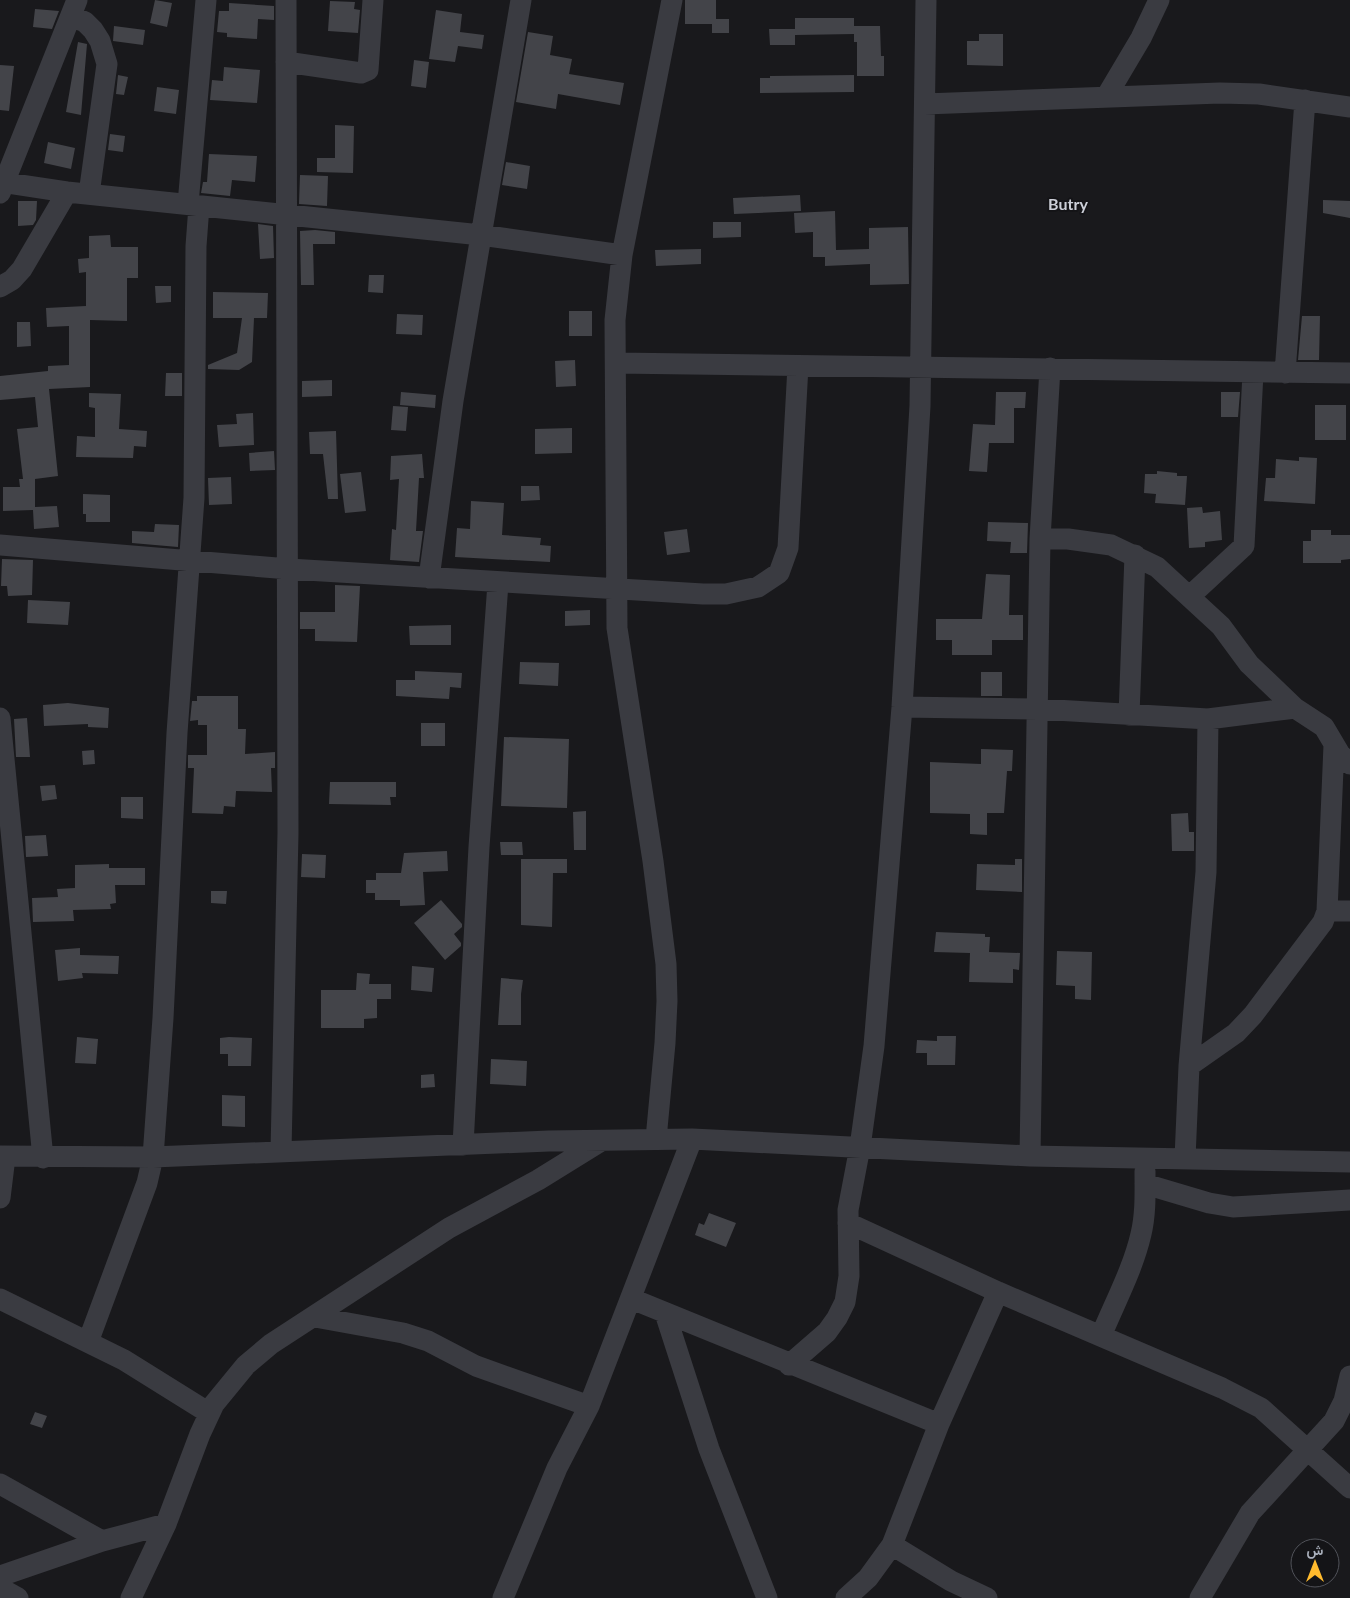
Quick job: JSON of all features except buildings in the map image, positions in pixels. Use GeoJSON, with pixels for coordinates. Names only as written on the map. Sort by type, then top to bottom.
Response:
{"type":"FeatureCollection","features":[{"type":"Feature","properties":{"kind":"street"},"geometry":{"type":"LineString","coordinates":[[88,1342],[141,1199],[153,1157],[194,498],[196,274],[193,205],[206,0]]}},
{"type":"Feature","properties":{"kind":"street"},"geometry":{"type":"LineString","coordinates":[[281,1151],[288,833],[289,569],[286,0]]}},
{"type":"Feature","properties":{"kind":"street"},"geometry":{"type":"LineString","coordinates":[[286,62],[362,73],[368,70],[373,0]]}},
{"type":"Feature","properties":{"kind":"street"},"geometry":{"type":"LineString","coordinates":[[429,578],[453,400],[521,0]]}},
{"type":"Feature","properties":{"kind":"street"},"geometry":{"type":"LineString","coordinates":[[656,1139],[665,1043],[666,964],[635,737],[621,660],[616,590],[616,295],[622,255],[672,0]]}},
{"type":"Feature","properties":{"kind":"street"},"geometry":{"type":"LineString","coordinates":[[789,1365],[827,1332],[838,1318],[845,1302],[849,1276],[848,1210],[860,1148],[874,1046],[902,707],[922,366],[926,0]]}},
{"type":"Feature","properties":{"kind":"street"},"geometry":{"type":"LineString","coordinates":[[1106,97],[1141,38],[1159,0]]}},
{"type":"Feature","properties":{"kind":"street"},"geometry":{"type":"LineString","coordinates":[[89,194],[107,64],[100,41],[74,8],[1,186],[481,235],[622,255]]}},
{"type":"Feature","properties":{"kind":"street"},"geometry":{"type":"LineString","coordinates":[[925,104],[1220,93],[1259,94],[1350,107]]}},
{"type":"Feature","properties":{"kind":"street"},"geometry":{"type":"LineString","coordinates":[[1285,373],[1305,100]]}},
{"type":"Feature","properties":{"kind":"street"},"geometry":{"type":"LineString","coordinates":[[0,287],[12,280],[22,269],[67,192]]}},
{"type":"Feature","properties":{"kind":"street"},"geometry":{"type":"LineString","coordinates":[[616,363],[1350,373]]}},
{"type":"Feature","properties":{"kind":"street"},"geometry":{"type":"LineString","coordinates":[[0,545],[289,569],[616,590],[726,594],[758,587],[779,572],[788,548],[798,366]]}},
{"type":"Feature","properties":{"kind":"street"},"geometry":{"type":"LineString","coordinates":[[1030,1156],[1040,539],[1050,368]]}},
{"type":"Feature","properties":{"kind":"street"},"geometry":{"type":"LineString","coordinates":[[1190,596],[1244,546],[1254,373]]}},
{"type":"Feature","properties":{"kind":"street"},"geometry":{"type":"LineString","coordinates":[[1040,539],[1097,542],[1111,545],[1135,555],[1168,576],[1221,626],[1255,669],[1295,708],[1324,727],[1334,745],[1350,764]]}},
{"type":"Feature","properties":{"kind":"street"},"geometry":{"type":"LineString","coordinates":[[1129,715],[1135,555]]}},
{"type":"Feature","properties":{"kind":"street"},"geometry":{"type":"LineString","coordinates":[[463,1145],[479,847],[498,583]]}},
{"type":"Feature","properties":{"kind":"street"},"geometry":{"type":"LineString","coordinates":[[902,707],[1038,710],[1208,718],[1295,708]]}},
{"type":"Feature","properties":{"kind":"street"},"geometry":{"type":"LineString","coordinates":[[0,718],[44,1158]]}},
{"type":"Feature","properties":{"kind":"street"},"geometry":{"type":"LineString","coordinates":[[1185,1158],[1190,1066],[1206,872],[1208,718]]}},
{"type":"Feature","properties":{"kind":"street"},"geometry":{"type":"LineString","coordinates":[[1190,1066],[1236,1033],[1253,1015],[1318,930],[1326,911],[1334,745]]}},
{"type":"Feature","properties":{"kind":"street"},"geometry":{"type":"LineString","coordinates":[[1326,911],[1350,911]]}},
{"type":"Feature","properties":{"kind":"street"},"geometry":{"type":"LineString","coordinates":[[503,1598],[553,1476],[589,1406],[632,1299],[692,1139]]}},
{"type":"Feature","properties":{"kind":"street"},"geometry":{"type":"LineString","coordinates":[[0,1198],[3,1157],[153,1157],[549,1141],[692,1139],[1030,1156],[1350,1162]]}},
{"type":"Feature","properties":{"kind":"street"},"geometry":{"type":"LineString","coordinates":[[131,1598],[166,1524],[209,1413],[246,1365],[271,1344],[449,1228],[538,1180],[601,1141]]}},
{"type":"Feature","properties":{"kind":"street"},"geometry":{"type":"LineString","coordinates":[[1101,1336],[1133,1261],[1142,1233],[1145,1205],[1144,1158]]}},
{"type":"Feature","properties":{"kind":"street"},"geometry":{"type":"LineString","coordinates":[[1145,1184],[1233,1208],[1350,1200]]}},
{"type":"Feature","properties":{"kind":"street"},"geometry":{"type":"LineString","coordinates":[[848,1223],[998,1292],[1222,1388],[1261,1408],[1350,1488]]}},
{"type":"Feature","properties":{"kind":"street"},"geometry":{"type":"LineString","coordinates":[[846,1598],[868,1578],[892,1545],[939,1424],[998,1292]]}},
{"type":"Feature","properties":{"kind":"street"},"geometry":{"type":"LineString","coordinates":[[0,1299],[142,1370],[209,1413]]}},
{"type":"Feature","properties":{"kind":"street"},"geometry":{"type":"LineString","coordinates":[[632,1299],[789,1365],[939,1424]]}},
{"type":"Feature","properties":{"kind":"street"},"geometry":{"type":"LineString","coordinates":[[665,1313],[709,1449],[767,1598]]}},
{"type":"Feature","properties":{"kind":"street"},"geometry":{"type":"LineString","coordinates":[[315,1317],[403,1333],[428,1341],[476,1366],[589,1406]]}},
{"type":"Feature","properties":{"kind":"street"},"geometry":{"type":"LineString","coordinates":[[1200,1598],[1250,1513],[1334,1420],[1344,1401],[1350,1376]]}},
{"type":"Feature","properties":{"kind":"street"},"geometry":{"type":"LineString","coordinates":[[0,1484],[102,1541]]}},
{"type":"Feature","properties":{"kind":"street"},"geometry":{"type":"LineString","coordinates":[[0,1576],[102,1541],[166,1524]]}},
{"type":"Feature","properties":{"kind":"street"},"geometry":{"type":"LineString","coordinates":[[892,1545],[952,1581],[987,1598]]}},
{"type":"Feature","properties":{"kind":"street"},"geometry":{"type":"LineString","coordinates":[[0,1588],[18,1598]]}},
{"type":"Feature","properties":{"kind":"district","name":"Butry"},"geometry":{"type":"Point","coordinates":[1068,204]}}]}
